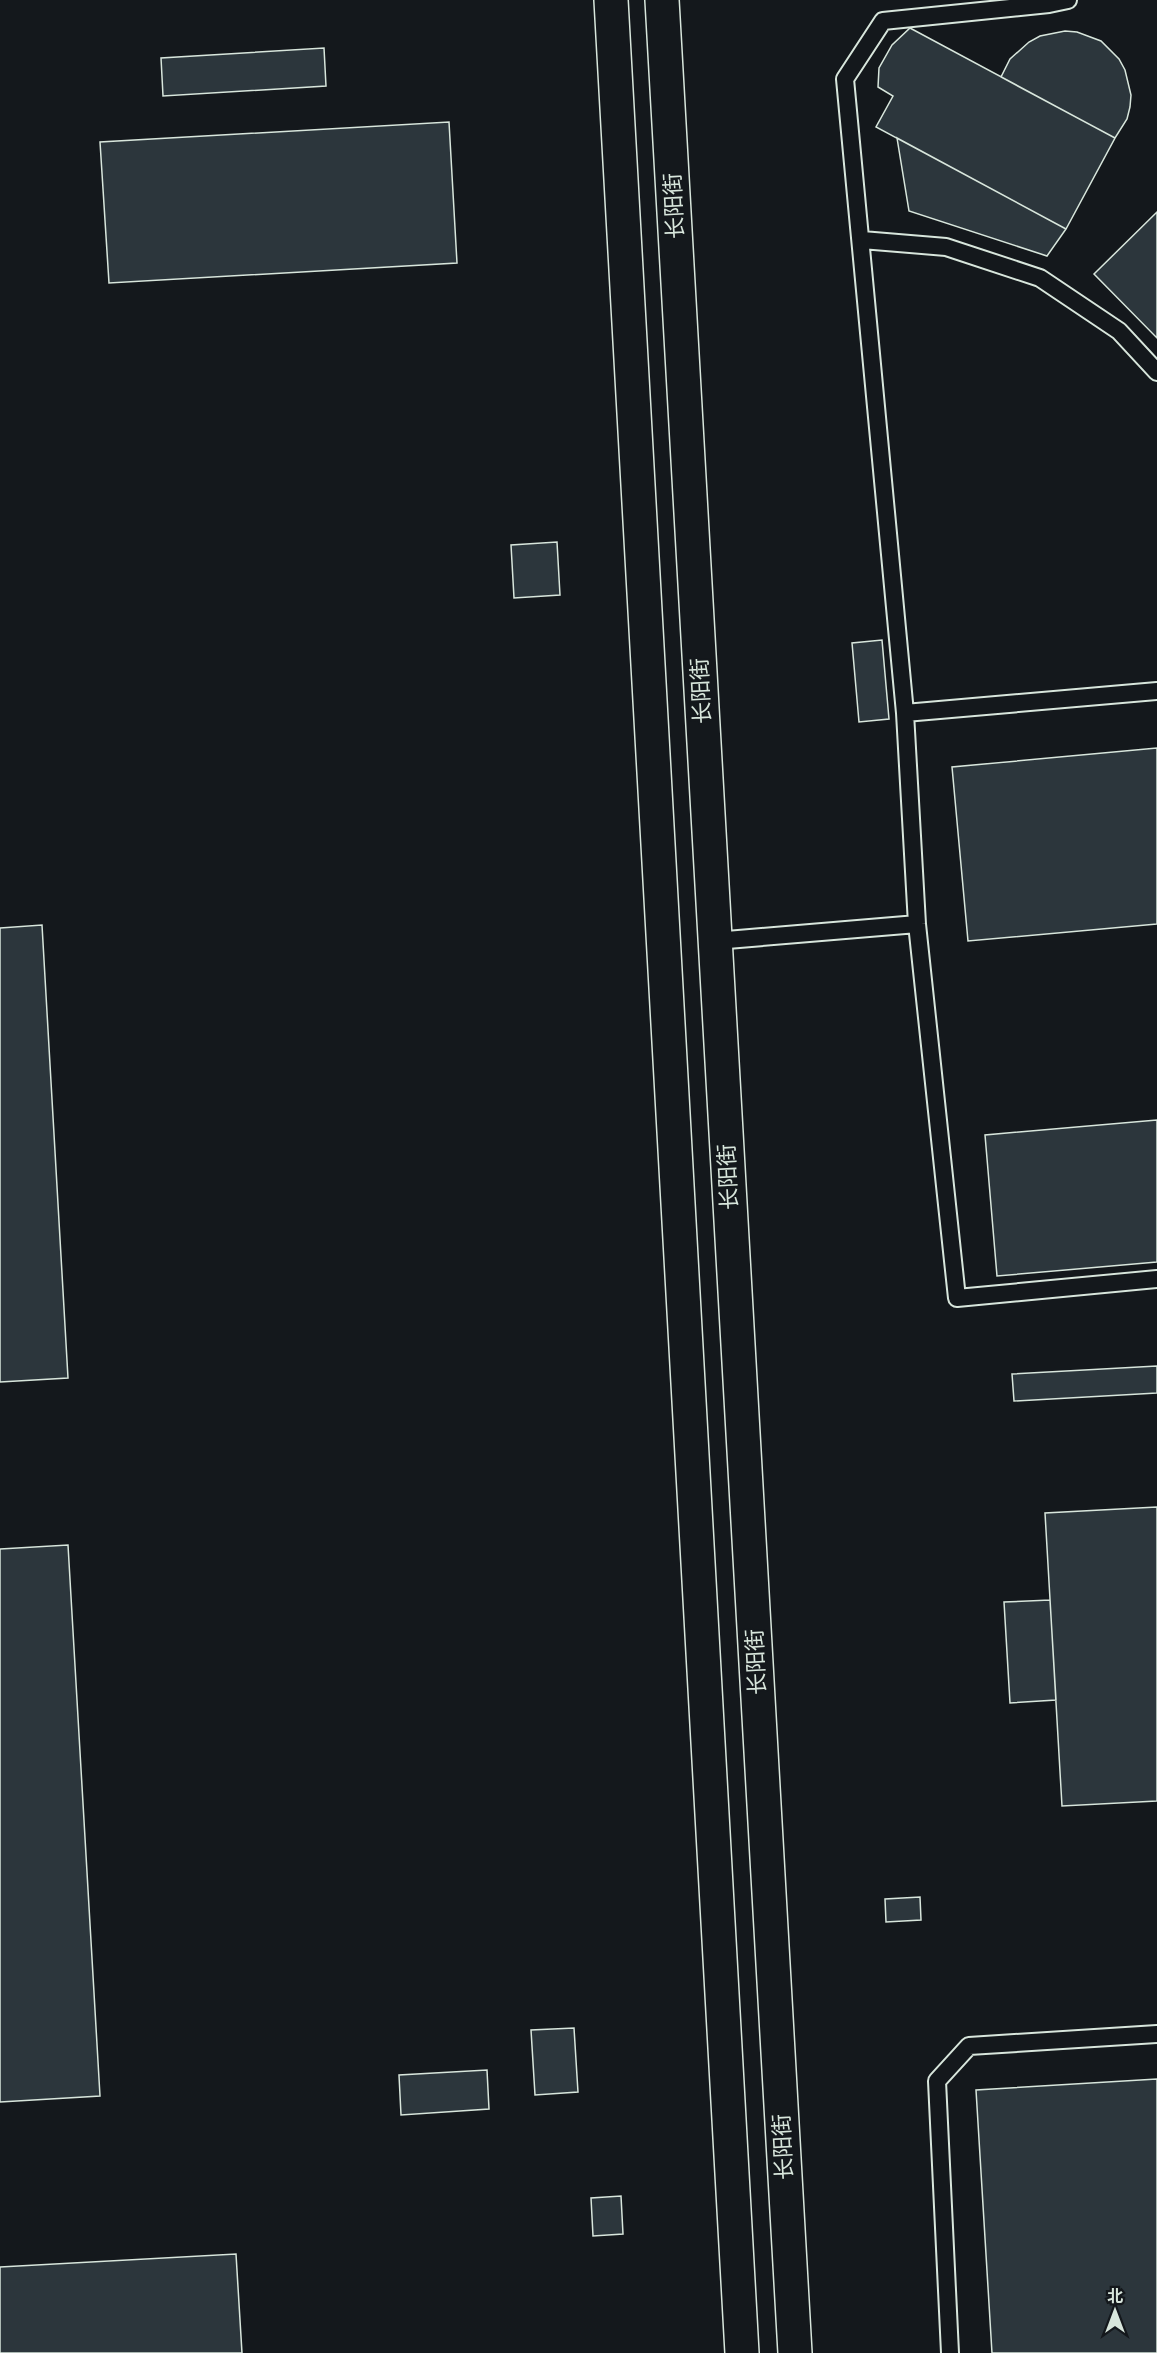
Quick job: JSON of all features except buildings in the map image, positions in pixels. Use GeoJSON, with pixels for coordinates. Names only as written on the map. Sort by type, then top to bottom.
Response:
{"type":"FeatureCollection","features":[{"type":"Feature","properties":{"kind":"main road"},"geometry":{"type":"LineString","coordinates":[[611,0],[742,2353]]}},
{"type":"Feature","properties":{"kind":"main road","name":"长阳街"},"geometry":{"type":"LineString","coordinates":[[662,0],[795,2353]]}},
{"type":"Feature","properties":{"kind":"lane"},"geometry":{"type":"LineString","coordinates":[[1068,0],[1049,4],[883,21],[845,79],[862,240],[904,713],[917,924],[957,1298],[1157,1278]]}},
{"type":"Feature","properties":{"kind":"lane"},"geometry":{"type":"LineString","coordinates":[[862,240],[946,247],[1040,278],[1119,331],[1157,372]]}},
{"type":"Feature","properties":{"kind":"lane"},"geometry":{"type":"LineString","coordinates":[[904,713],[1157,691]]}},
{"type":"Feature","properties":{"kind":"lane"},"geometry":{"type":"LineString","coordinates":[[715,940],[917,924]]}},
{"type":"Feature","properties":{"kind":"lane"},"geometry":{"type":"LineString","coordinates":[[950,2353],[937,2081],[969,2046],[1157,2034]]}}]}
